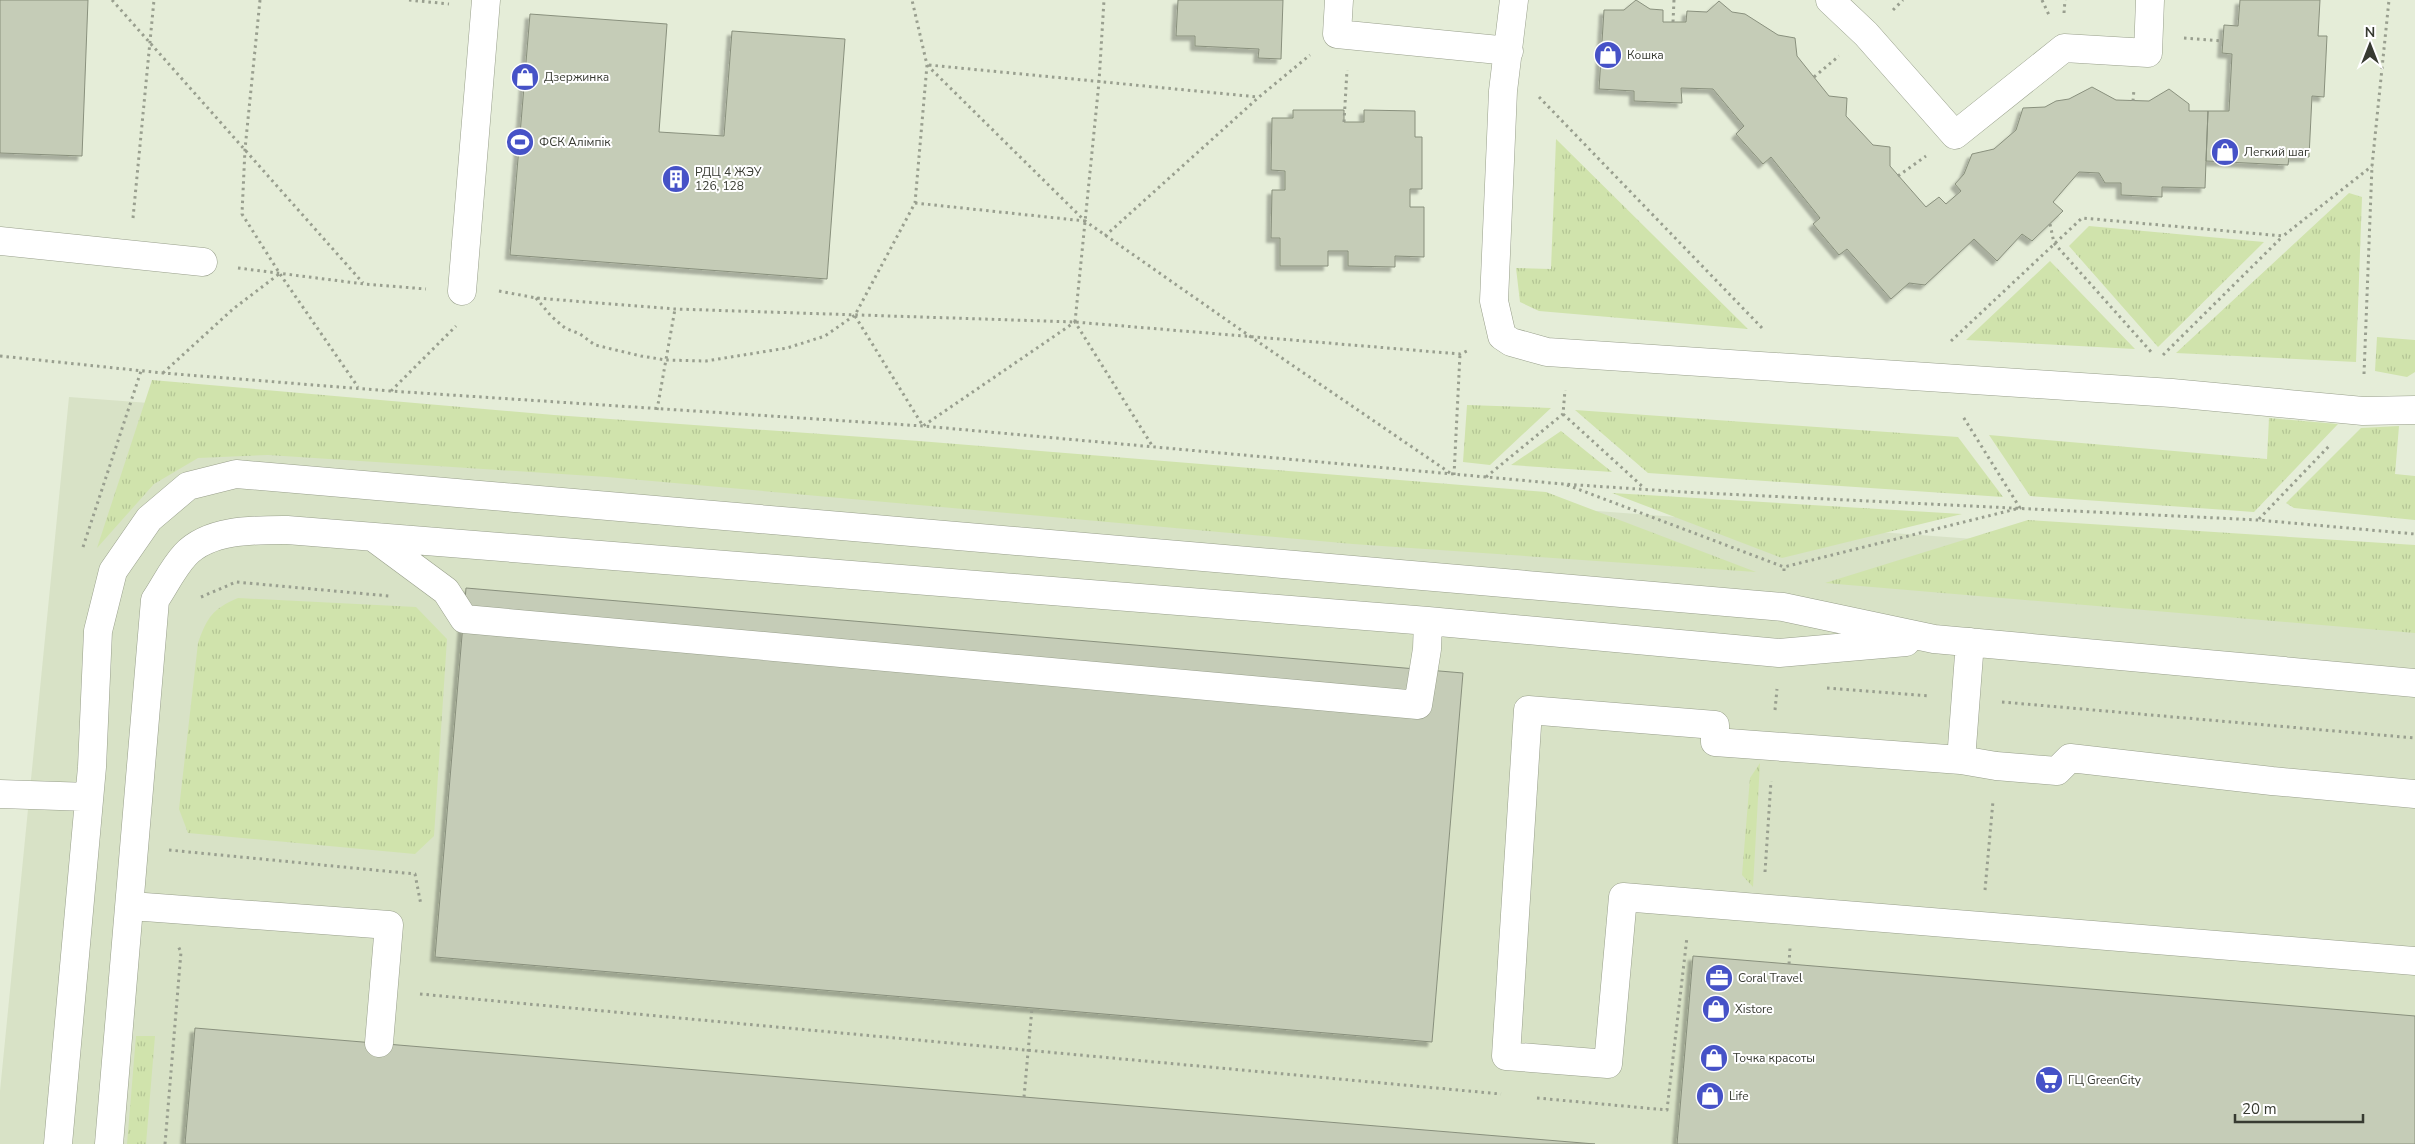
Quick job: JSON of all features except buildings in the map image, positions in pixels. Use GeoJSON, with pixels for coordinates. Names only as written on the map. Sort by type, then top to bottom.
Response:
{"type":"FeatureCollection","features":[{"type":"Feature","properties":{"kind":"lane"},"geometry":{"type":"LineString","coordinates":[[462,292],[486,0]]}},
{"type":"Feature","properties":{"kind":"lane"},"geometry":{"type":"LineString","coordinates":[[1339,0],[1336,34],[1509,50]]}},
{"type":"Feature","properties":{"kind":"lane"},"geometry":{"type":"LineString","coordinates":[[1514,0],[1503,91],[1494,301],[1502,336],[1510,342],[1547,352],[1570,352],[2172,393],[2363,411],[2415,410]]}},
{"type":"Feature","properties":{"kind":"lane"},"geometry":{"type":"LineString","coordinates":[[1830,0],[1866,34],[1955,135],[2064,48],[2148,53],[2150,0]]}},
{"type":"Feature","properties":{"kind":"lane"},"geometry":{"type":"LineString","coordinates":[[0,241],[203,262]]}},
{"type":"Feature","properties":{"kind":"lane"},"geometry":{"type":"LineString","coordinates":[[58,1144],[89,797],[98,631],[113,571],[149,519],[188,486],[236,474],[1782,607],[1934,639],[2415,683]]}},
{"type":"Feature","properties":{"kind":"lane"},"geometry":{"type":"LineString","coordinates":[[109,1144],[131,906],[155,600],[186,554],[211,538],[247,530],[287,530],[1428,621],[1779,653],[1934,639]]}},
{"type":"Feature","properties":{"kind":"lane"},"geometry":{"type":"LineString","coordinates":[[373,537],[446,591],[464,619],[1418,705],[1427,649],[1428,621]]}},
{"type":"Feature","properties":{"kind":"lane"},"geometry":{"type":"LineString","coordinates":[[1961,760],[1970,642]]}},
{"type":"Feature","properties":{"kind":"lane"},"geometry":{"type":"LineString","coordinates":[[2415,794],[2272,781],[2070,758],[2057,770],[1996,766],[1961,760],[1714,742],[1714,725],[1528,710],[1506,1056],[1608,1064],[1623,897],[2415,961]]}},
{"type":"Feature","properties":{"kind":"lane"},"geometry":{"type":"LineString","coordinates":[[0,794],[89,797]]}},
{"type":"Feature","properties":{"kind":"lane"},"geometry":{"type":"LineString","coordinates":[[131,906],[390,925],[380,1043]]}},
{"type":"Feature","properties":{"kind":"path"},"geometry":{"type":"LineString","coordinates":[[112,0],[364,284]]}},
{"type":"Feature","properties":{"kind":"path"},"geometry":{"type":"LineString","coordinates":[[129,255],[154,0]]}},
{"type":"Feature","properties":{"kind":"path"},"geometry":{"type":"LineString","coordinates":[[260,0],[245,150],[242,214],[280,274],[359,388]]}},
{"type":"Feature","properties":{"kind":"path"},"geometry":{"type":"LineString","coordinates":[[536,298],[551,316],[565,328],[580,334],[595,345],[666,360],[706,361],[788,348],[825,336],[855,316],[915,203],[927,65],[912,0]]}},
{"type":"Feature","properties":{"kind":"path"},"geometry":{"type":"LineString","coordinates":[[1104,0],[1099,82],[1074,322],[1153,448]]}},
{"type":"Feature","properties":{"kind":"path"},"geometry":{"type":"LineString","coordinates":[[1673,22],[1674,0]]}},
{"type":"Feature","properties":{"kind":"path"},"geometry":{"type":"LineString","coordinates":[[2258,520],[2363,411],[2372,166],[2388,0]]}},
{"type":"Feature","properties":{"kind":"path"},"geometry":{"type":"LineString","coordinates":[[1344,122],[1348,35]]}},
{"type":"Feature","properties":{"kind":"path"},"geometry":{"type":"LineString","coordinates":[[927,65],[1259,97],[1105,236]]}},
{"type":"Feature","properties":{"kind":"path"},"geometry":{"type":"LineString","coordinates":[[927,65],[1085,221],[1454,475]]}},
{"type":"Feature","properties":{"kind":"path"},"geometry":{"type":"LineString","coordinates":[[1503,91],[1540,97],[1766,332]]}},
{"type":"Feature","properties":{"kind":"path"},"geometry":{"type":"LineString","coordinates":[[2050,224],[2054,243],[2158,360],[2283,236],[2372,166]]}},
{"type":"Feature","properties":{"kind":"path"},"geometry":{"type":"LineString","coordinates":[[915,203],[1085,221]]}},
{"type":"Feature","properties":{"kind":"path"},"geometry":{"type":"LineString","coordinates":[[2020,508],[1939,378],[1945,347],[2082,218],[2283,236]]}},
{"type":"Feature","properties":{"kind":"path"},"geometry":{"type":"LineString","coordinates":[[203,262],[364,284],[462,292],[493,289],[536,298],[675,309],[1074,322],[1460,354],[1454,475]]}},
{"type":"Feature","properties":{"kind":"path"},"geometry":{"type":"LineString","coordinates":[[163,373],[233,309],[280,274]]}},
{"type":"Feature","properties":{"kind":"path"},"geometry":{"type":"LineString","coordinates":[[657,410],[675,309]]}},
{"type":"Feature","properties":{"kind":"path"},"geometry":{"type":"LineString","coordinates":[[855,316],[923,426]]}},
{"type":"Feature","properties":{"kind":"path"},"geometry":{"type":"LineString","coordinates":[[923,426],[1074,322]]}},
{"type":"Feature","properties":{"kind":"path"},"geometry":{"type":"LineString","coordinates":[[390,391],[459,323]]}},
{"type":"Feature","properties":{"kind":"path"},"geometry":{"type":"LineString","coordinates":[[1486,477],[1563,414],[1570,352]]}},
{"type":"Feature","properties":{"kind":"path"},"geometry":{"type":"LineString","coordinates":[[0,356],[163,373],[390,391],[923,426],[1563,484],[1683,492],[2258,520],[2415,534]]}},
{"type":"Feature","properties":{"kind":"path"},"geometry":{"type":"LineString","coordinates":[[1563,414],[1644,488]]}},
{"type":"Feature","properties":{"kind":"path"},"geometry":{"type":"LineString","coordinates":[[1563,484],[1784,567],[2020,508]]}},
{"type":"Feature","properties":{"kind":"path"},"geometry":{"type":"LineString","coordinates":[[1782,607],[1784,567]]}},
{"type":"Feature","properties":{"kind":"path"},"geometry":{"type":"LineString","coordinates":[[197,605],[202,596],[236,582],[417,598],[446,591]]}},
{"type":"Feature","properties":{"kind":"path"},"geometry":{"type":"LineString","coordinates":[[2002,702],[2415,738]]}},
{"type":"Feature","properties":{"kind":"path"},"geometry":{"type":"LineString","coordinates":[[166,850],[415,874],[422,911]]}},
{"type":"Feature","properties":{"kind":"path"},"geometry":{"type":"LineString","coordinates":[[161,908],[181,952],[165,1144]]}},
{"type":"Feature","properties":{"kind":"path"},"geometry":{"type":"LineString","coordinates":[[1528,1097],[1667,1110],[1687,934],[1696,935]]}},
{"type":"Feature","properties":{"kind":"path"},"geometry":{"type":"LineString","coordinates":[[1789,964],[1791,942]]}},
{"type":"Feature","properties":{"kind":"path"},"geometry":{"type":"LineString","coordinates":[[418,985],[418,994],[1508,1095]]}},
{"type":"Feature","properties":{"kind":"path"},"geometry":{"type":"LineString","coordinates":[[1024,1097],[1032,1008]]}},
{"type":"Feature","properties":{"kind":"shaded area"},"geometry":{"type":"Polygon","coordinates":[[[69,397],[2415,572],[2415,1144],[0,1144],[0,1091],[69,397]]]}},
{"type":"Feature","properties":{"kind":"green space"},"geometry":{"type":"Polygon","coordinates":[[[1556,139],[1748,329],[1539,311],[1520,302],[1516,268],[1551,269],[1556,139]]]}},
{"type":"Feature","properties":{"kind":"green space"},"geometry":{"type":"Polygon","coordinates":[[[2349,193],[2362,197],[2356,362],[2176,353],[2349,193]]]}},
{"type":"Feature","properties":{"kind":"green space"},"geometry":{"type":"Polygon","coordinates":[[[2089,226],[2264,242],[2158,347],[2069,246],[2089,226]]]}},
{"type":"Feature","properties":{"kind":"green space"},"geometry":{"type":"Polygon","coordinates":[[[2050,261],[2135,349],[1966,340],[2050,261]]]}},
{"type":"Feature","properties":{"kind":"green space"},"geometry":{"type":"Polygon","coordinates":[[[2377,337],[2415,340],[2415,372],[2407,377],[2375,371],[2377,337]]]}},
{"type":"Feature","properties":{"kind":"green space"},"geometry":{"type":"Polygon","coordinates":[[[152,380],[554,415],[919,441],[1546,492],[1756,572],[1353,544],[607,477],[268,455],[198,458],[154,484],[97,548],[152,380]]]}},
{"type":"Feature","properties":{"kind":"green space"},"geometry":{"type":"Polygon","coordinates":[[[1467,405],[1551,408],[1490,465],[1463,462],[1467,405]]]}},
{"type":"Feature","properties":{"kind":"green space"},"geometry":{"type":"Polygon","coordinates":[[[1575,410],[1958,437],[2003,497],[1648,473],[1575,410]]]}},
{"type":"Feature","properties":{"kind":"green space"},"geometry":{"type":"Polygon","coordinates":[[[2269,418],[2338,424],[2254,512],[2030,496],[1989,435],[2267,459],[2269,418]]]}},
{"type":"Feature","properties":{"kind":"green space"},"geometry":{"type":"Polygon","coordinates":[[[2399,426],[2395,474],[2415,476],[2415,520],[2294,508],[2286,503],[2361,428],[2399,426]]]}},
{"type":"Feature","properties":{"kind":"green space"},"geometry":{"type":"Polygon","coordinates":[[[1561,431],[1612,472],[1511,465],[1561,431]]]}},
{"type":"Feature","properties":{"kind":"green space"},"geometry":{"type":"Polygon","coordinates":[[[1612,493],[1962,514],[1782,558],[1612,493]]]}},
{"type":"Feature","properties":{"kind":"green space"},"geometry":{"type":"Polygon","coordinates":[[[2028,520],[2415,545],[2415,633],[1825,583],[2028,520]]]}},
{"type":"Feature","properties":{"kind":"green space"},"geometry":{"type":"Polygon","coordinates":[[[238,598],[416,607],[447,639],[434,836],[415,854],[188,833],[179,809],[198,643],[204,627],[216,610],[238,598]]]}},
{"type":"Feature","properties":{"kind":"green space"},"geometry":{"type":"Polygon","coordinates":[[[1760,763],[1753,887],[1742,875],[1750,778],[1760,763]]]}},
{"type":"Feature","properties":{"kind":"green space"},"geometry":{"type":"Polygon","coordinates":[[[136,1036],[155,1036],[146,1144],[127,1144],[136,1036]]]}},
{"type":"Feature","properties":{"kind":"place","name":"Кошка"},"geometry":{"type":"Point","coordinates":[1608,55]}},
{"type":"Feature","properties":{"kind":"place","name":"Дзержинка"},"geometry":{"type":"Point","coordinates":[525,77]}},
{"type":"Feature","properties":{"kind":"place","name":"ФСК Алімпік"},"geometry":{"type":"Point","coordinates":[520,142]}},
{"type":"Feature","properties":{"kind":"place","name":"Легкий шаг"},"geometry":{"type":"Point","coordinates":[2225,152]}},
{"type":"Feature","properties":{"kind":"place","name":"РДЦ 4 ЖЭУ 126, 128"},"geometry":{"type":"Point","coordinates":[676,179]}},
{"type":"Feature","properties":{"kind":"place","name":"Coral Travel"},"geometry":{"type":"Point","coordinates":[1719,978]}},
{"type":"Feature","properties":{"kind":"place","name":"Xistore"},"geometry":{"type":"Point","coordinates":[1716,1009]}},
{"type":"Feature","properties":{"kind":"place","name":"Точка красоты"},"geometry":{"type":"Point","coordinates":[1714,1058]}},
{"type":"Feature","properties":{"kind":"place","name":"ГЦ GreenCity"},"geometry":{"type":"Point","coordinates":[2049,1080]}},
{"type":"Feature","properties":{"kind":"place","name":"Life"},"geometry":{"type":"Point","coordinates":[1710,1096]}}]}
